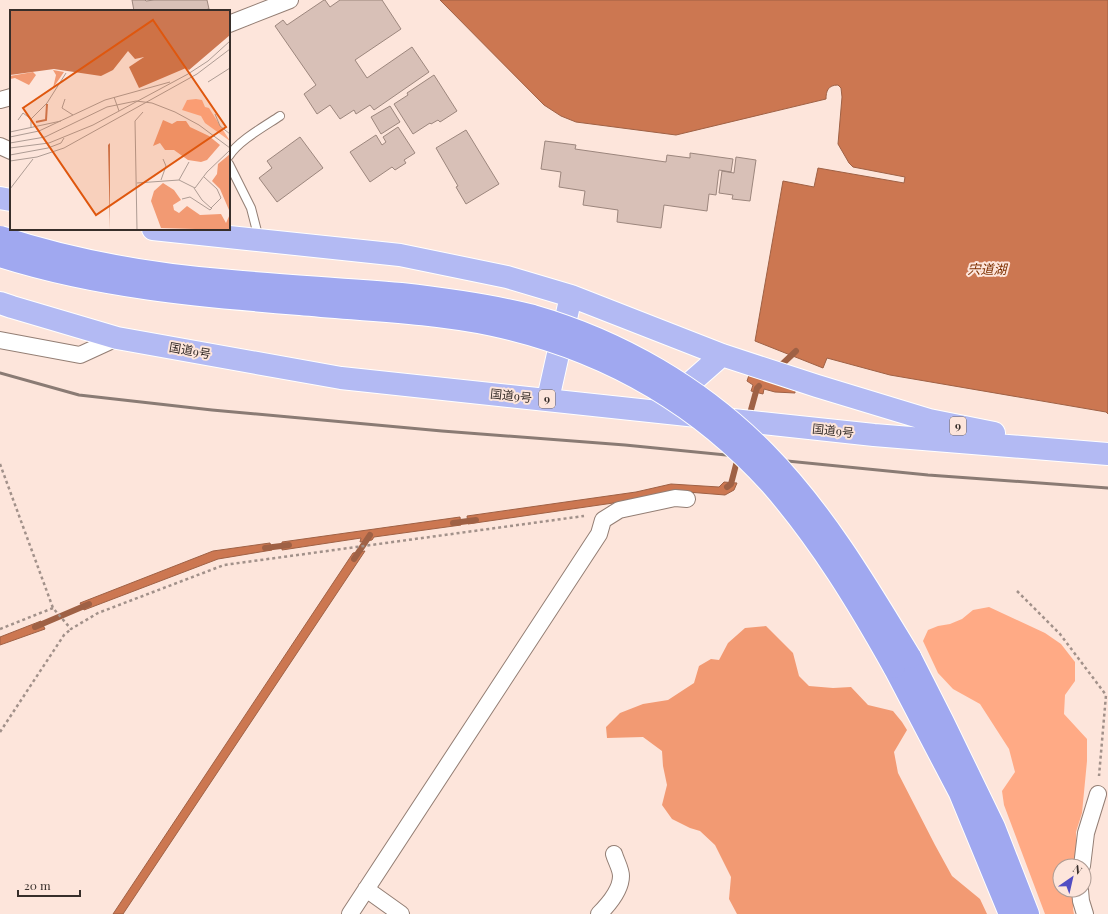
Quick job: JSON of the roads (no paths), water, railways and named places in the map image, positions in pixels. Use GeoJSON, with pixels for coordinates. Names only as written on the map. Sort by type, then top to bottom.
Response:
{"type":"FeatureCollection","features":[{"type":"Feature","properties":{"kind":"highway"},"geometry":{"type":"LineString","coordinates":[[0,198],[10,200]]}},
{"type":"Feature","properties":{"kind":"highway","name":"国道9号"},"geometry":{"type":"LineString","coordinates":[[174,230],[259,241],[400,254],[507,278],[570,296],[722,355],[929,420],[1104,454]]}},
{"type":"Feature","properties":{"kind":"highway"},"geometry":{"type":"LineString","coordinates":[[0,237],[72,256],[178,276],[401,294],[453,300],[497,308],[559,324],[617,347],[673,378],[697,395],[745,434],[766,454],[805,499],[859,573],[902,662],[960,793],[1010,914]]}},
{"type":"Feature","properties":{"kind":"highway"},"geometry":{"type":"LineString","coordinates":[[0,256],[66,273],[177,292],[452,318],[491,325],[585,352],[637,377],[663,393],[708,425],[752,464],[772,485],[818,543],[844,582],[902,662],[944,722],[994,827],[1028,914]]}},
{"type":"Feature","properties":{"kind":"highway"},"geometry":{"type":"LineString","coordinates":[[548,399],[570,296]]}},
{"type":"Feature","properties":{"kind":"highway","name":"国道9号"},"geometry":{"type":"LineString","coordinates":[[0,302],[12,307],[117,338],[341,378],[874,435],[1104,454]]}},
{"type":"Feature","properties":{"kind":"highway"},"geometry":{"type":"LineString","coordinates":[[658,412],[722,355]]}},
{"type":"Feature","properties":{"kind":"street"},"geometry":{"type":"LineString","coordinates":[[230,24],[290,0]]}},
{"type":"Feature","properties":{"kind":"street"},"geometry":{"type":"LineString","coordinates":[[0,146],[10,151]]}},
{"type":"Feature","properties":{"kind":"street"},"geometry":{"type":"LineString","coordinates":[[0,340],[80,355],[117,338]]}},
{"type":"Feature","properties":{"kind":"street"},"geometry":{"type":"LineString","coordinates":[[350,914],[599,534],[603,520],[619,510],[675,498],[687,499]]}},
{"type":"Feature","properties":{"kind":"street"},"geometry":{"type":"LineString","coordinates":[[1083,858],[1086,833],[1098,794]]}},
{"type":"Feature","properties":{"kind":"street"},"geometry":{"type":"LineString","coordinates":[[599,914],[607,906],[619,885],[621,875],[614,854]]}},
{"type":"Feature","properties":{"kind":"street"},"geometry":{"type":"LineString","coordinates":[[366,890],[401,914]]}},
{"type":"Feature","properties":{"kind":"street"},"geometry":{"type":"LineString","coordinates":[[1081,898],[1085,914]]}},
{"type":"Feature","properties":{"kind":"lane"},"geometry":{"type":"LineString","coordinates":[[230,154],[232,150],[280,116]]}},
{"type":"Feature","properties":{"kind":"lane"},"geometry":{"type":"LineString","coordinates":[[230,166],[251,208],[259,241]]}},
{"type":"Feature","properties":{"kind":"water","name":"宍道湖"},"geometry":{"type":"Polygon","coordinates":[[[440,0],[1108,0],[1108,414],[1106,412],[890,375],[827,358],[823,368],[755,341],[783,181],[814,187],[818,168],[904,183],[905,177],[853,167],[849,163],[838,144],[842,97],[841,88],[838,85],[832,86],[828,89],[826,99],[676,135],[576,122],[561,116],[544,105],[440,0]]]}},
{"type":"Feature","properties":{"kind":"water"},"geometry":{"type":"Polygon","coordinates":[[[749,375],[795,391],[795,393],[775,392],[764,389],[763,394],[751,391],[753,385],[747,381],[749,375]]]}},
{"type":"Feature","properties":{"kind":"water"},"geometry":{"type":"Polygon","coordinates":[[[724,482],[737,483],[734,490],[725,495],[675,491],[641,499],[468,524],[467,516],[636,492],[671,484],[719,487],[724,482]]]}},
{"type":"Feature","properties":{"kind":"water"},"geometry":{"type":"Polygon","coordinates":[[[460,517],[461,525],[374,537],[372,540],[360,542],[361,538],[282,550],[282,542],[460,517]]]}},
{"type":"Feature","properties":{"kind":"water"},"geometry":{"type":"Polygon","coordinates":[[[270,543],[272,550],[218,559],[84,610],[80,603],[213,551],[270,543]]]}},
{"type":"Feature","properties":{"kind":"water"},"geometry":{"type":"Polygon","coordinates":[[[365,551],[123,914],[113,914],[353,553],[365,551]]]}},
{"type":"Feature","properties":{"kind":"water"},"geometry":{"type":"Polygon","coordinates":[[[41,621],[45,629],[0,645],[0,637],[41,621]]]}},
{"type":"Feature","properties":{"kind":"waterway"},"geometry":{"type":"LineString","coordinates":[[777,369],[796,351]]}},
{"type":"Feature","properties":{"kind":"waterway"},"geometry":{"type":"LineString","coordinates":[[749,417],[757,388],[759,386]]}},
{"type":"Feature","properties":{"kind":"waterway"},"geometry":{"type":"LineString","coordinates":[[727,487],[731,484],[738,457]]}},
{"type":"Feature","properties":{"kind":"waterway"},"geometry":{"type":"LineString","coordinates":[[453,523],[476,520]]}},
{"type":"Feature","properties":{"kind":"waterway"},"geometry":{"type":"LineString","coordinates":[[354,559],[370,535]]}},
{"type":"Feature","properties":{"kind":"waterway"},"geometry":{"type":"LineString","coordinates":[[265,548],[289,545]]}},
{"type":"Feature","properties":{"kind":"waterway"},"geometry":{"type":"LineString","coordinates":[[35,627],[89,604]]}},
{"type":"Feature","properties":{"kind":"railway"},"geometry":{"type":"LineString","coordinates":[[0,373],[79,395],[212,410],[442,431],[625,445],[928,475],[1108,488]]}}]}
